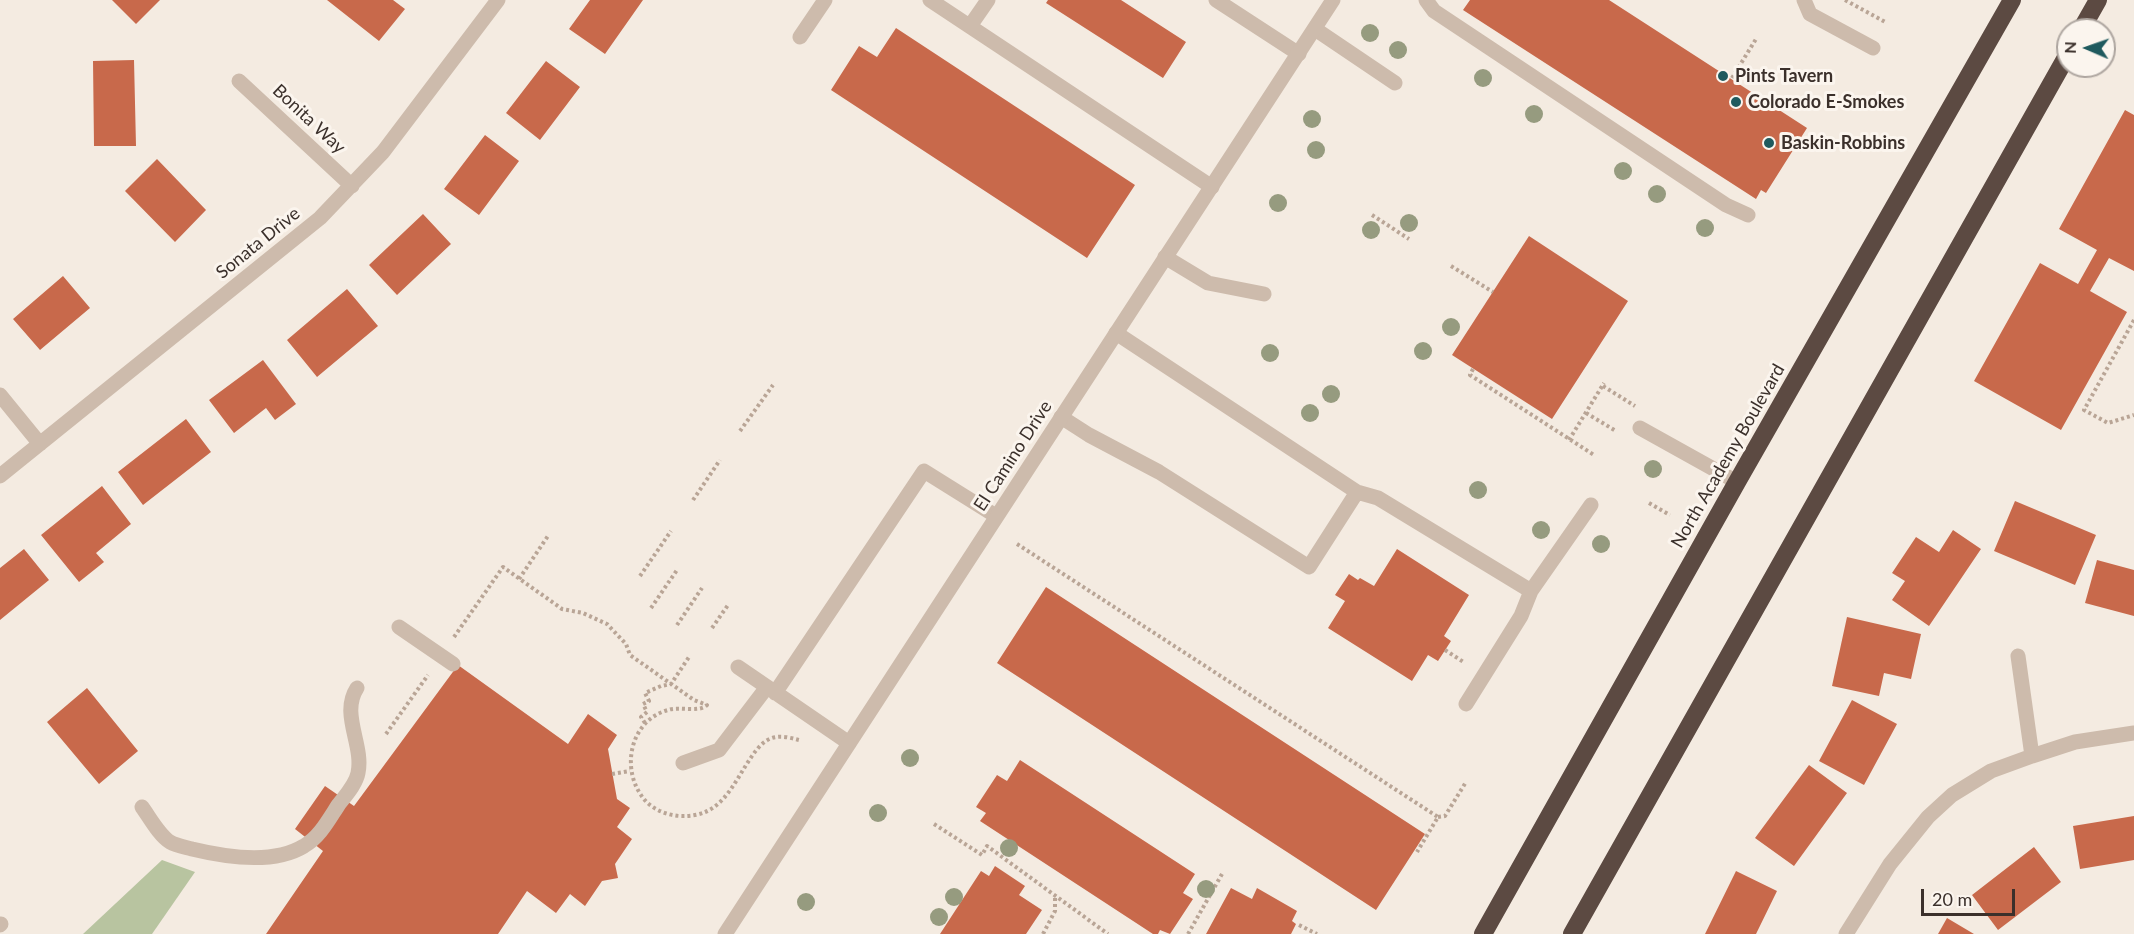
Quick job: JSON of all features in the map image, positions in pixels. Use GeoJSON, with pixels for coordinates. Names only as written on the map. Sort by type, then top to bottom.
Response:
{"type":"FeatureCollection","features":[{"type":"Feature","properties":{"kind":"highway","name":"North Academy Boulevard"},"geometry":{"type":"LineString","coordinates":[[1484,934],[1737,482],[2012,0]]}},
{"type":"Feature","properties":{"kind":"highway"},"geometry":{"type":"LineString","coordinates":[[2088,18],[2098,0]]}},
{"type":"Feature","properties":{"kind":"highway"},"geometry":{"type":"LineString","coordinates":[[1572,934],[2056,75]]}},
{"type":"Feature","properties":{"kind":"street","name":"Sonata Drive"},"geometry":{"type":"LineString","coordinates":[[0,476],[320,218],[383,152],[498,0]]}},
{"type":"Feature","properties":{"kind":"street"},"geometry":{"type":"LineString","coordinates":[[800,37],[825,0]]}},
{"type":"Feature","properties":{"kind":"street"},"geometry":{"type":"LineString","coordinates":[[930,0],[1212,187]]}},
{"type":"Feature","properties":{"kind":"street"},"geometry":{"type":"LineString","coordinates":[[970,26],[988,0]]}},
{"type":"Feature","properties":{"kind":"street"},"geometry":{"type":"LineString","coordinates":[[1216,0],[1299,54]]}},
{"type":"Feature","properties":{"kind":"street","name":"El Camino Drive"},"geometry":{"type":"LineString","coordinates":[[725,934],[1333,0]]}},
{"type":"Feature","properties":{"kind":"street"},"geometry":{"type":"LineString","coordinates":[[1426,0],[1434,11],[1726,205],[1748,215]]}},
{"type":"Feature","properties":{"kind":"street"},"geometry":{"type":"LineString","coordinates":[[1804,0],[1810,14],[1873,48]]}},
{"type":"Feature","properties":{"kind":"street"},"geometry":{"type":"LineString","coordinates":[[1315,28],[1395,83]]}},
{"type":"Feature","properties":{"kind":"street","name":"Bonita Way"},"geometry":{"type":"LineString","coordinates":[[239,81],[352,186]]}},
{"type":"Feature","properties":{"kind":"street"},"geometry":{"type":"LineString","coordinates":[[1165,257],[1208,283],[1264,294]]}},
{"type":"Feature","properties":{"kind":"street"},"geometry":{"type":"LineString","coordinates":[[1116,333],[1357,492],[1378,498],[1531,591]]}},
{"type":"Feature","properties":{"kind":"street"},"geometry":{"type":"LineString","coordinates":[[0,395],[40,444]]}},
{"type":"Feature","properties":{"kind":"street"},"geometry":{"type":"LineString","coordinates":[[1061,417],[1089,435],[1159,472],[1309,567],[1357,492]]}},
{"type":"Feature","properties":{"kind":"street"},"geometry":{"type":"LineString","coordinates":[[1640,428],[1737,482]]}},
{"type":"Feature","properties":{"kind":"street"},"geometry":{"type":"LineString","coordinates":[[683,763],[719,750],[771,690],[924,471],[996,516]]}},
{"type":"Feature","properties":{"kind":"street"},"geometry":{"type":"LineString","coordinates":[[1467,704],[1521,616],[1531,591],[1591,505]]}},
{"type":"Feature","properties":{"kind":"street"},"geometry":{"type":"LineString","coordinates":[[399,627],[453,664]]}},
{"type":"Feature","properties":{"kind":"street"},"geometry":{"type":"LineString","coordinates":[[2018,656],[2032,756]]}},
{"type":"Feature","properties":{"kind":"street"},"geometry":{"type":"LineString","coordinates":[[738,667],[849,743]]}},
{"type":"Feature","properties":{"kind":"street"},"geometry":{"type":"LineString","coordinates":[[142,807],[167,840],[174,844],[220,856],[240,858],[266,856],[293,852],[306,845],[319,833],[358,773],[358,755],[350,712],[353,693],[357,688]]}},
{"type":"Feature","properties":{"kind":"street"},"geometry":{"type":"LineString","coordinates":[[1846,934],[1890,864],[1928,818],[1952,795],[1991,771],[2032,756],[2075,742],[2134,733]]}},
{"type":"Feature","properties":{"kind":"path"},"geometry":{"type":"LineString","coordinates":[[1845,0],[1887,23]]}},
{"type":"Feature","properties":{"kind":"path"},"geometry":{"type":"LineString","coordinates":[[1732,78],[1756,39]]}},
{"type":"Feature","properties":{"kind":"path"},"geometry":{"type":"LineString","coordinates":[[1372,215],[1409,239]]}},
{"type":"Feature","properties":{"kind":"path"},"geometry":{"type":"LineString","coordinates":[[1451,266],[1493,292]]}},
{"type":"Feature","properties":{"kind":"path"},"geometry":{"type":"LineString","coordinates":[[2134,320],[2084,410],[2108,423],[2134,415]]}},
{"type":"Feature","properties":{"kind":"path"},"geometry":{"type":"LineString","coordinates":[[1473,369],[1470,375],[1593,455]]}},
{"type":"Feature","properties":{"kind":"path"},"geometry":{"type":"LineString","coordinates":[[1569,440],[1604,384],[1640,409]]}},
{"type":"Feature","properties":{"kind":"path"},"geometry":{"type":"LineString","coordinates":[[740,431],[773,385]]}},
{"type":"Feature","properties":{"kind":"path"},"geometry":{"type":"LineString","coordinates":[[1586,413],[1623,435]]}},
{"type":"Feature","properties":{"kind":"path"},"geometry":{"type":"LineString","coordinates":[[693,500],[720,460]]}},
{"type":"Feature","properties":{"kind":"path"},"geometry":{"type":"LineString","coordinates":[[1649,503],[1670,515]]}},
{"type":"Feature","properties":{"kind":"path"},"geometry":{"type":"LineString","coordinates":[[640,576],[672,531]]}},
{"type":"Feature","properties":{"kind":"path"},"geometry":{"type":"LineString","coordinates":[[519,579],[548,536]]}},
{"type":"Feature","properties":{"kind":"path"},"geometry":{"type":"LineString","coordinates":[[1017,544],[1438,817],[1445,816],[1466,782]]}},
{"type":"Feature","properties":{"kind":"path"},"geometry":{"type":"LineString","coordinates":[[451,642],[503,567],[562,609],[583,613],[607,624],[622,639],[630,655],[694,700],[707,705],[699,709],[668,710],[655,715],[645,723],[632,745],[630,771],[634,784],[642,798],[654,808],[667,814],[681,816],[695,814],[709,811],[721,803],[757,749],[765,741],[781,737],[809,742]]}},
{"type":"Feature","properties":{"kind":"path"},"geometry":{"type":"LineString","coordinates":[[651,608],[678,570]]}},
{"type":"Feature","properties":{"kind":"path"},"geometry":{"type":"LineString","coordinates":[[677,625],[702,588]]}},
{"type":"Feature","properties":{"kind":"path"},"geometry":{"type":"LineString","coordinates":[[712,628],[728,605]]}},
{"type":"Feature","properties":{"kind":"path"},"geometry":{"type":"LineString","coordinates":[[645,723],[641,717],[647,712],[643,704],[649,700],[645,693],[671,684],[689,657]]}},
{"type":"Feature","properties":{"kind":"path"},"geometry":{"type":"LineString","coordinates":[[386,734],[432,669]]}},
{"type":"Feature","properties":{"kind":"path"},"geometry":{"type":"LineString","coordinates":[[612,774],[630,771]]}},
{"type":"Feature","properties":{"kind":"path"},"geometry":{"type":"LineString","coordinates":[[1417,852],[1438,817]]}},
{"type":"Feature","properties":{"kind":"path"},"geometry":{"type":"LineString","coordinates":[[934,824],[982,855],[987,846],[1108,934]]}},
{"type":"Feature","properties":{"kind":"path"},"geometry":{"type":"LineString","coordinates":[[1188,934],[1222,874]]}},
{"type":"Feature","properties":{"kind":"path"},"geometry":{"type":"LineString","coordinates":[[1043,934],[1055,911],[1055,896]]}},
{"type":"Feature","properties":{"kind":"path"},"geometry":{"type":"LineString","coordinates":[[1299,926],[1317,934]]}},
{"type":"Feature","properties":{"kind":"path"},"geometry":{"type":"LineString","coordinates":[[1098,934],[1101,929]]}},
{"type":"Feature","properties":{"kind":"green space"},"geometry":{"type":"Polygon","coordinates":[[[162,860],[195,872],[152,934],[83,934],[162,860]]]}},
{"type":"Feature","properties":{"kind":"building"},"geometry":{"type":"Polygon","coordinates":[[[112,0],[160,0],[136,24],[112,0]]]}},
{"type":"Feature","properties":{"kind":"building"},"geometry":{"type":"Polygon","coordinates":[[[327,0],[393,0],[405,9],[379,41],[327,0]]]}},
{"type":"Feature","properties":{"kind":"building"},"geometry":{"type":"Polygon","coordinates":[[[590,0],[643,0],[605,54],[569,29],[590,0]]]}},
{"type":"Feature","properties":{"kind":"building"},"geometry":{"type":"Polygon","coordinates":[[[1048,0],[1121,0],[1186,42],[1163,78],[1046,3],[1048,0]]]}},
{"type":"Feature","properties":{"kind":"building"},"geometry":{"type":"Polygon","coordinates":[[[1470,0],[1609,0],[1807,128],[1766,193],[1761,190],[1756,199],[1463,10],[1470,0]]]}},
{"type":"Feature","properties":{"kind":"building"},"geometry":{"type":"Polygon","coordinates":[[[896,28],[1135,185],[1087,258],[831,90],[859,46],[877,57],[896,28]]]}},
{"type":"Feature","properties":{"kind":"building"},"geometry":{"type":"Polygon","coordinates":[[[134,60],[136,146],[94,146],[93,61],[134,60]]]}},
{"type":"Feature","properties":{"kind":"building"},"geometry":{"type":"Polygon","coordinates":[[[546,61],[580,87],[540,140],[506,113],[546,61]]]}},
{"type":"Feature","properties":{"kind":"building"},"geometry":{"type":"Polygon","coordinates":[[[2125,110],[2134,115],[2134,271],[2109,258],[2090,291],[2127,312],[2061,430],[1974,381],[2040,263],[2078,284],[2097,250],[2059,229],[2125,110]]]}},
{"type":"Feature","properties":{"kind":"building"},"geometry":{"type":"Polygon","coordinates":[[[485,135],[519,161],[479,215],[444,189],[485,135]]]}},
{"type":"Feature","properties":{"kind":"building"},"geometry":{"type":"Polygon","coordinates":[[[157,159],[206,210],[175,242],[125,191],[157,159]]]}},
{"type":"Feature","properties":{"kind":"building"},"geometry":{"type":"Polygon","coordinates":[[[423,214],[451,244],[397,295],[369,265],[423,214]]]}},
{"type":"Feature","properties":{"kind":"building"},"geometry":{"type":"Polygon","coordinates":[[[1529,236],[1628,301],[1552,419],[1452,355],[1529,236]]]}},
{"type":"Feature","properties":{"kind":"building"},"geometry":{"type":"Polygon","coordinates":[[[63,276],[90,308],[40,350],[13,319],[63,276]]]}},
{"type":"Feature","properties":{"kind":"building"},"geometry":{"type":"Polygon","coordinates":[[[347,289],[378,326],[317,377],[287,340],[347,289]]]}},
{"type":"Feature","properties":{"kind":"building"},"geometry":{"type":"Polygon","coordinates":[[[263,360],[296,404],[275,420],[266,408],[234,433],[209,400],[263,360]]]}},
{"type":"Feature","properties":{"kind":"building"},"geometry":{"type":"Polygon","coordinates":[[[186,419],[211,452],[143,505],[118,472],[186,419]]]}},
{"type":"Feature","properties":{"kind":"building"},"geometry":{"type":"Polygon","coordinates":[[[102,486],[131,524],[96,553],[104,562],[79,582],[41,535],[102,486]]]}},
{"type":"Feature","properties":{"kind":"building"},"geometry":{"type":"Polygon","coordinates":[[[2015,501],[2096,535],[2075,585],[1994,551],[2015,501]]]}},
{"type":"Feature","properties":{"kind":"building"},"geometry":{"type":"Polygon","coordinates":[[[1953,530],[1981,549],[1929,626],[1892,600],[1905,581],[1892,573],[1916,537],[1939,552],[1953,530]]]}},
{"type":"Feature","properties":{"kind":"building"},"geometry":{"type":"Polygon","coordinates":[[[24,549],[49,580],[0,620],[0,568],[24,549]]]}},
{"type":"Feature","properties":{"kind":"building"},"geometry":{"type":"Polygon","coordinates":[[[1397,549],[1469,595],[1444,636],[1451,641],[1438,661],[1428,655],[1412,681],[1328,628],[1345,601],[1335,595],[1349,574],[1374,586],[1397,549]]]}},
{"type":"Feature","properties":{"kind":"building"},"geometry":{"type":"Polygon","coordinates":[[[2097,560],[2134,570],[2134,616],[2085,603],[2097,560]]]}},
{"type":"Feature","properties":{"kind":"building"},"geometry":{"type":"Polygon","coordinates":[[[1046,587],[1425,834],[1376,910],[997,663],[1046,587]]]}},
{"type":"Feature","properties":{"kind":"building"},"geometry":{"type":"Polygon","coordinates":[[[1847,617],[1921,634],[1911,679],[1884,673],[1879,696],[1832,686],[1847,617]]]}},
{"type":"Feature","properties":{"kind":"building"},"geometry":{"type":"Polygon","coordinates":[[[458,665],[568,744],[588,714],[617,735],[608,749],[617,799],[630,808],[617,827],[632,839],[615,864],[618,878],[602,881],[585,906],[570,894],[556,913],[527,891],[498,934],[266,934],[323,851],[295,829],[325,786],[354,806],[458,665]]]}},
{"type":"Feature","properties":{"kind":"building"},"geometry":{"type":"Polygon","coordinates":[[[87,688],[138,751],[99,784],[47,722],[87,688]]]}},
{"type":"Feature","properties":{"kind":"building"},"geometry":{"type":"Polygon","coordinates":[[[1852,700],[1897,724],[1864,785],[1819,761],[1852,700]]]}},
{"type":"Feature","properties":{"kind":"building"},"geometry":{"type":"Polygon","coordinates":[[[1020,760],[1195,874],[1183,893],[1193,899],[1170,934],[1160,930],[1158,934],[1153,934],[980,821],[986,813],[976,807],[997,775],[1007,781],[1020,760]]]}},
{"type":"Feature","properties":{"kind":"building"},"geometry":{"type":"Polygon","coordinates":[[[1809,765],[1847,793],[1794,866],[1755,838],[1809,765]]]}},
{"type":"Feature","properties":{"kind":"building"},"geometry":{"type":"Polygon","coordinates":[[[2134,816],[2134,860],[2080,869],[2073,826],[2134,816]]]}},
{"type":"Feature","properties":{"kind":"building"},"geometry":{"type":"Polygon","coordinates":[[[2034,847],[2061,882],[1998,930],[1972,895],[2034,847]]]}},
{"type":"Feature","properties":{"kind":"building"},"geometry":{"type":"Polygon","coordinates":[[[995,866],[1025,886],[1019,895],[1042,910],[1026,934],[940,934],[981,871],[989,876],[995,866]]]}},
{"type":"Feature","properties":{"kind":"building"},"geometry":{"type":"Polygon","coordinates":[[[1736,871],[1777,891],[1756,934],[1705,934],[1736,871]]]}},
{"type":"Feature","properties":{"kind":"building"},"geometry":{"type":"Polygon","coordinates":[[[1231,888],[1252,899],[1257,888],[1297,911],[1292,921],[1296,924],[1291,934],[1206,934],[1231,888]]]}},
{"type":"Feature","properties":{"kind":"building"},"geometry":{"type":"Polygon","coordinates":[[[1947,918],[1974,934],[1938,934],[1947,918]]]}},
{"type":"Feature","properties":{"kind":"place","name":"Pints Tavern"},"geometry":{"type":"Point","coordinates":[1723,76]}},
{"type":"Feature","properties":{"kind":"place","name":"Colorado E-Smokes"},"geometry":{"type":"Point","coordinates":[1736,102]}},
{"type":"Feature","properties":{"kind":"place","name":"Baskin-Robbins"},"geometry":{"type":"Point","coordinates":[1769,143]}}]}
